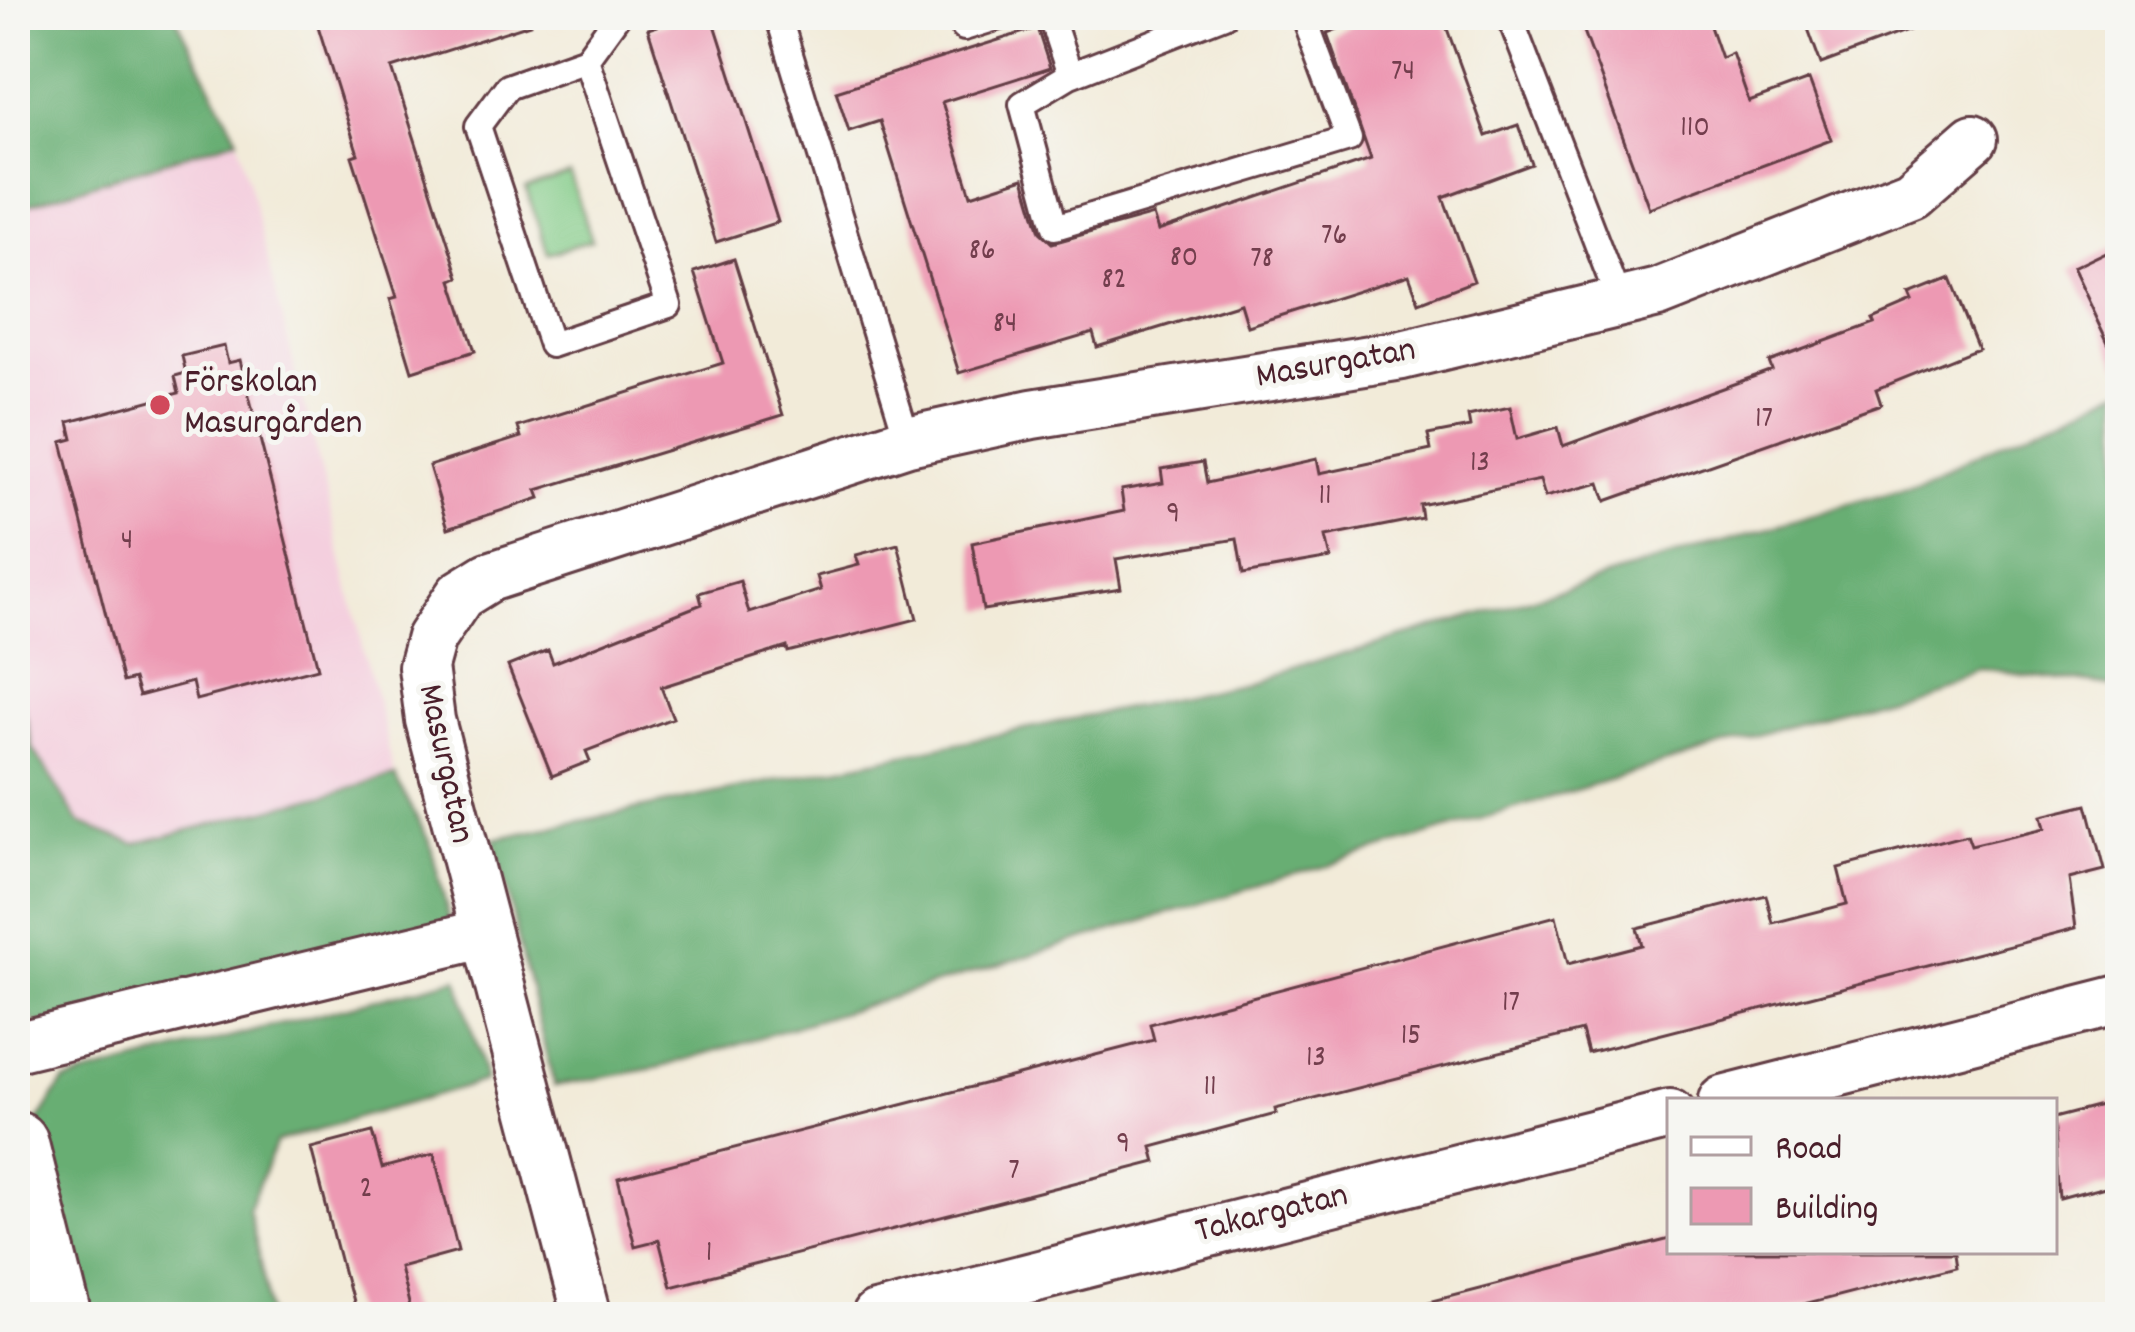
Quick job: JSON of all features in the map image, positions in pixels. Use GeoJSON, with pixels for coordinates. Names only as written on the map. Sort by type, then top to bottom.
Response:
{"type":"FeatureCollection","features":[{"type":"Feature","properties":{"kind":"street","name":"Masurgatan"},"geometry":{"type":"LineString","coordinates":[[483,934],[430,720],[423,667],[430,638],[460,595],[489,577],[908,440],[1031,414],[1402,355],[1620,303],[1911,194],[1972,139]]}},
{"type":"Feature","properties":{"kind":"street"},"geometry":{"type":"LineString","coordinates":[[15,1047],[483,934],[587,1317]]}},
{"type":"Feature","properties":{"kind":"street"},"geometry":{"type":"LineString","coordinates":[[1735,1098],[2120,1000]]}},
{"type":"Feature","properties":{"kind":"street","name":"Takargatan"},"geometry":{"type":"LineString","coordinates":[[874,1317],[1667,1115]]}},
{"type":"Feature","properties":{"kind":"street"},"geometry":{"type":"LineString","coordinates":[[15,1144],[58,1317]]}},
{"type":"Feature","properties":{"kind":"lane"},"geometry":{"type":"LineString","coordinates":[[586,59],[670,305],[551,345],[478,126],[507,87],[586,59],[618,15]]}},
{"type":"Feature","properties":{"kind":"lane"},"geometry":{"type":"LineString","coordinates":[[778,15],[908,440]]}},
{"type":"Feature","properties":{"kind":"lane"},"geometry":{"type":"LineString","coordinates":[[964,28],[1006,15]]}},
{"type":"Feature","properties":{"kind":"lane"},"geometry":{"type":"LineString","coordinates":[[1050,15],[1070,74]]}},
{"type":"Feature","properties":{"kind":"lane"},"geometry":{"type":"LineString","coordinates":[[1224,15],[1070,74],[1022,104],[1055,227],[1349,139],[1303,15]]}},
{"type":"Feature","properties":{"kind":"lane"},"geometry":{"type":"LineString","coordinates":[[1509,15],[1620,303]]}},
{"type":"Feature","properties":{"kind":"shaded area","name":"Förskolan Masurgården"},"geometry":{"type":"Polygon","coordinates":[[[238,138],[395,776],[135,844],[80,823],[33,748],[15,673],[15,209],[238,138]]]}},
{"type":"Feature","properties":{"kind":"green space"},"geometry":{"type":"Polygon","coordinates":[[[15,15],[175,15],[238,138],[15,209],[15,15]]]}},
{"type":"Feature","properties":{"kind":"green space"},"geometry":{"type":"Polygon","coordinates":[[[570,175],[592,240],[548,254],[526,189],[570,175]]]}},
{"type":"Feature","properties":{"kind":"green space"},"geometry":{"type":"Polygon","coordinates":[[[2120,389],[2120,687],[1978,668],[662,1067],[554,1086],[494,839],[1251,682],[1902,489],[2120,389]]]}},
{"type":"Feature","properties":{"kind":"green space"},"geometry":{"type":"Polygon","coordinates":[[[15,673],[33,748],[79,823],[135,844],[395,776],[430,843],[450,922],[38,1025],[15,1003],[15,673]]]}},
{"type":"Feature","properties":{"kind":"green space"},"geometry":{"type":"Polygon","coordinates":[[[458,978],[485,1081],[276,1142],[248,1209],[274,1317],[84,1317],[35,1126],[64,1081],[458,978]]]}},
{"type":"Feature","properties":{"kind":"building"},"geometry":{"type":"Polygon","coordinates":[[[342,15],[529,15],[530,24],[392,68],[459,277],[452,280],[475,351],[412,371],[390,299],[397,297],[352,156],[358,154],[317,23],[342,15]]]}},
{"type":"Feature","properties":{"kind":"building"},"geometry":{"type":"Polygon","coordinates":[[[691,15],[712,15],[778,222],[716,242],[648,29],[691,15]]]}},
{"type":"Feature","properties":{"kind":"building"},"geometry":{"type":"Polygon","coordinates":[[[1375,15],[1442,15],[1486,136],[1518,125],[1532,164],[1443,197],[1474,281],[1419,302],[1409,275],[1247,326],[1240,303],[1097,347],[1093,333],[959,373],[880,121],[849,131],[836,91],[1037,28],[1050,68],[942,102],[971,195],[1024,178],[1040,232],[1052,243],[1153,215],[1158,231],[1371,159],[1327,33],[1375,15]]]}},
{"type":"Feature","properties":{"kind":"building"},"geometry":{"type":"Polygon","coordinates":[[[1578,15],[1706,15],[1721,58],[1732,53],[1749,102],[1809,80],[1831,140],[1649,208],[1578,15]]]}},
{"type":"Feature","properties":{"kind":"building"},"geometry":{"type":"Polygon","coordinates":[[[1803,15],[1942,15],[1942,19],[1821,64],[1803,15]]]}},
{"type":"Feature","properties":{"kind":"building"},"geometry":{"type":"Polygon","coordinates":[[[2120,245],[2120,369],[2072,268],[2120,245]]]}},
{"type":"Feature","properties":{"kind":"building"},"geometry":{"type":"Polygon","coordinates":[[[734,259],[783,415],[537,490],[540,498],[448,528],[429,466],[521,437],[518,427],[723,363],[694,272],[734,259]]]}},
{"type":"Feature","properties":{"kind":"building"},"geometry":{"type":"Polygon","coordinates":[[[1950,279],[1978,348],[1876,389],[1881,404],[1606,501],[1600,483],[1545,497],[1540,480],[1420,505],[1422,518],[1326,537],[1331,559],[1243,574],[1237,539],[1116,559],[1121,588],[983,610],[972,543],[1124,511],[1121,490],[1163,483],[1161,469],[1203,462],[1207,483],[1316,459],[1319,474],[1431,450],[1428,435],[1470,427],[1468,416],[1510,407],[1517,439],[1558,427],[1563,446],[1772,370],[1769,362],[1875,323],[1873,319],[1913,302],[1910,295],[1950,279]]]}},
{"type":"Feature","properties":{"kind":"building"},"geometry":{"type":"Polygon","coordinates":[[[224,346],[228,363],[240,360],[318,668],[196,700],[192,682],[139,696],[134,679],[123,682],[62,442],[73,439],[69,422],[179,393],[175,376],[186,373],[182,356],[224,346]]]}},
{"type":"Feature","properties":{"kind":"building"},"geometry":{"type":"Polygon","coordinates":[[[898,544],[917,619],[788,652],[787,647],[661,687],[673,718],[586,751],[590,761],[552,776],[508,666],[548,650],[553,663],[702,604],[699,593],[740,581],[749,613],[821,590],[817,576],[859,565],[856,555],[898,544]]]}},
{"type":"Feature","properties":{"kind":"building"},"geometry":{"type":"Polygon","coordinates":[[[2088,804],[2105,870],[2069,879],[2076,928],[1588,1053],[1582,1031],[1275,1109],[1276,1114],[1152,1147],[1156,1162],[671,1286],[659,1240],[635,1246],[618,1178],[1154,1040],[1150,1024],[1556,916],[1568,964],[1642,945],[1637,928],[1766,895],[1773,923],[1847,904],[1838,868],[1967,834],[1971,845],[2044,828],[2041,815],[2088,804]]]}},
{"type":"Feature","properties":{"kind":"building"},"geometry":{"type":"Polygon","coordinates":[[[2120,1101],[2120,1183],[2060,1199],[2057,1117],[2120,1101]]]}},
{"type":"Feature","properties":{"kind":"building"},"geometry":{"type":"Polygon","coordinates":[[[372,1132],[382,1168],[434,1154],[458,1251],[399,1267],[411,1317],[355,1317],[311,1148],[372,1132]]]}},
{"type":"Feature","properties":{"kind":"building"},"geometry":{"type":"Polygon","coordinates":[[[1667,1240],[1667,1254],[1955,1254],[1957,1265],[1755,1317],[1423,1317],[1421,1303],[1667,1240]]]}},
{"type":"Feature","properties":{"kind":"place","name":"Förskolan Masurgården"},"geometry":{"type":"Point","coordinates":[160,405]}}]}
